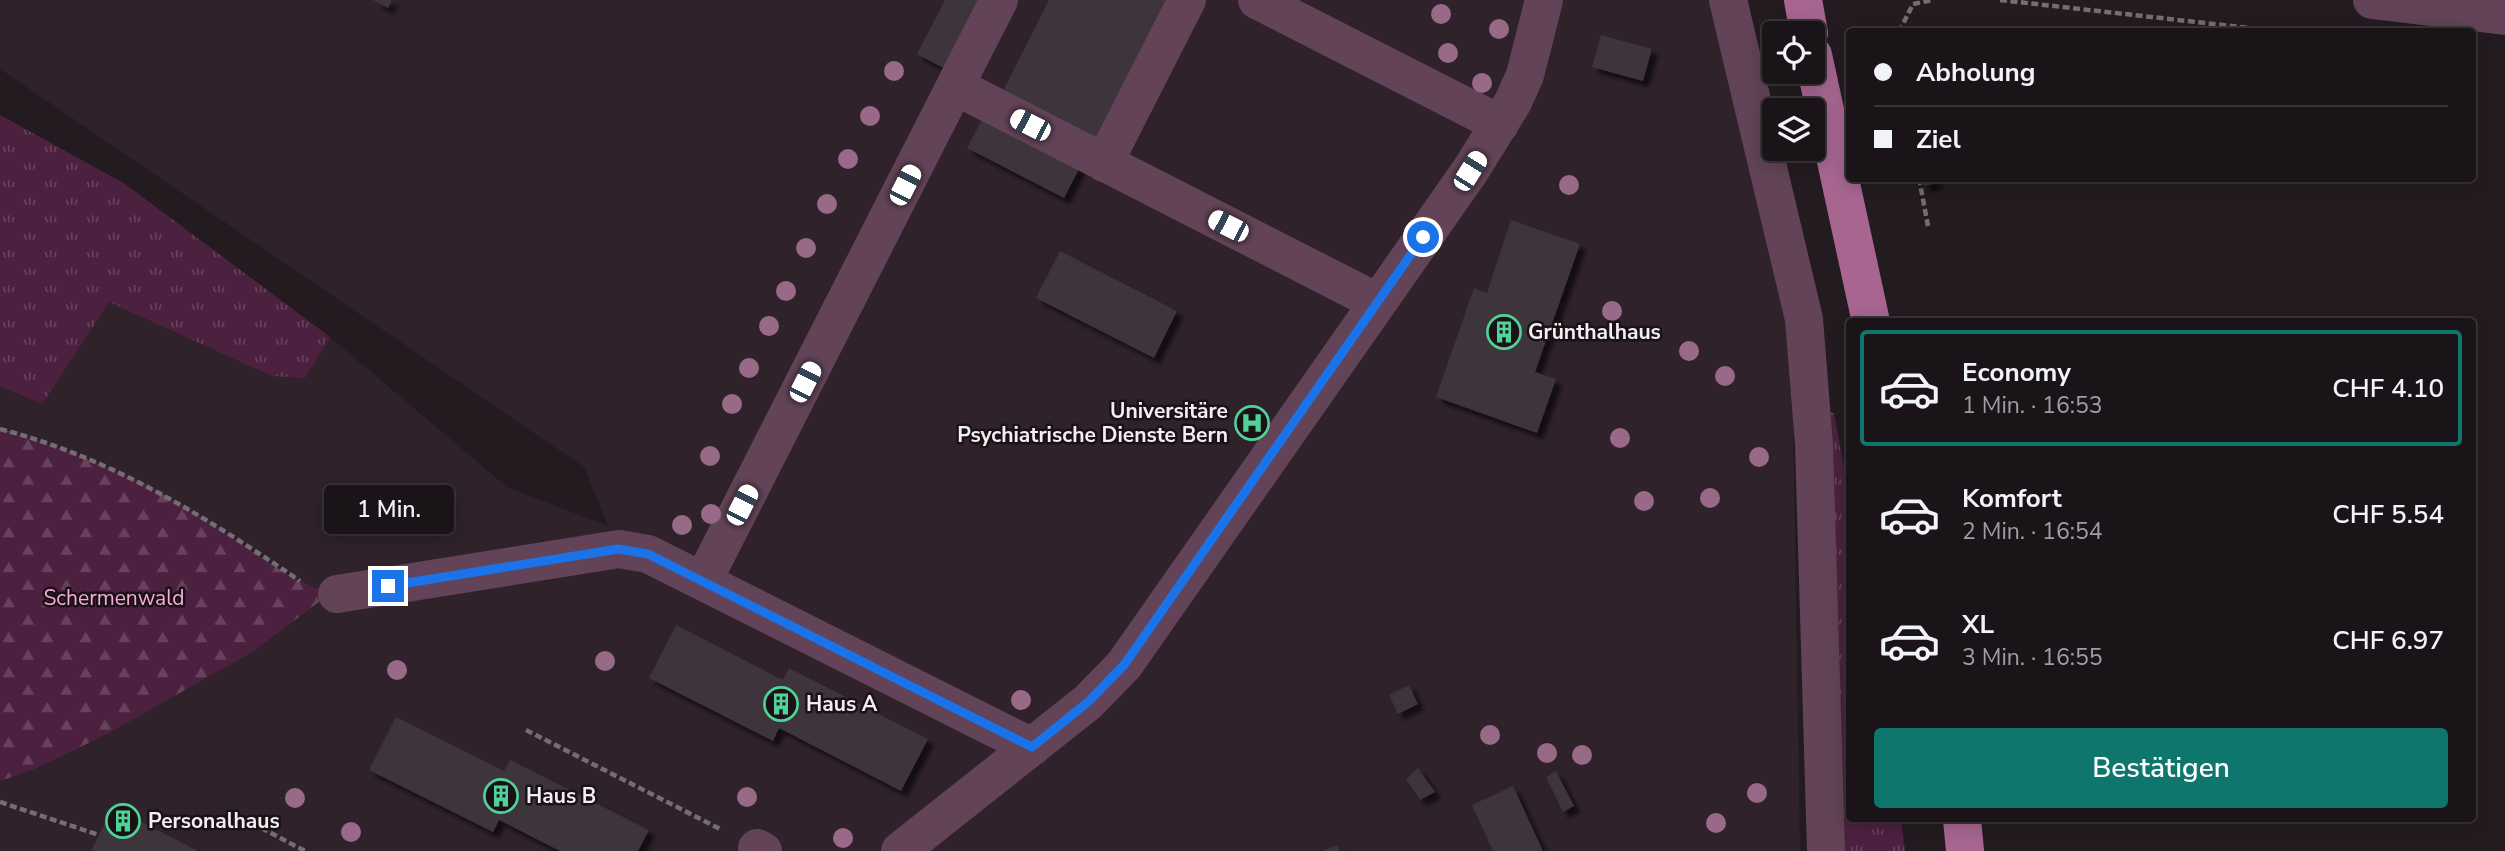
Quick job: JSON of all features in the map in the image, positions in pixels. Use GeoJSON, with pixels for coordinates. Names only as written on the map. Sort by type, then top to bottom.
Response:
{"type":"FeatureCollection","features":[{"type":"Feature","properties":{"kind":"main road"},"geometry":{"type":"LineString","coordinates":[[1803,0],[1807,21]]}},
{"type":"Feature","properties":{"kind":"main road"},"geometry":{"type":"LineString","coordinates":[[1819,84],[1870,318]]}},
{"type":"Feature","properties":{"kind":"main road"},"geometry":{"type":"LineString","coordinates":[[1962,822],[1965,851]]}},
{"type":"Feature","properties":{"kind":"street"},"geometry":{"type":"LineString","coordinates":[[705,579],[999,0]]}},
{"type":"Feature","properties":{"kind":"street"},"geometry":{"type":"LineString","coordinates":[[1104,163],[1188,0]]}},
{"type":"Feature","properties":{"kind":"street"},"geometry":{"type":"LineString","coordinates":[[1257,0],[1308,11],[1500,124]]}},
{"type":"Feature","properties":{"kind":"street"},"geometry":{"type":"LineString","coordinates":[[900,851],[944,843],[1032,747],[1088,702],[1124,665],[1500,124],[1525,75],[1544,0]]}},
{"type":"Feature","properties":{"kind":"street"},"geometry":{"type":"LineString","coordinates":[[1728,0],[1804,319],[1814,444],[1826,851]]}},
{"type":"Feature","properties":{"kind":"street"},"geometry":{"type":"LineString","coordinates":[[2372,0],[2505,16]]}},
{"type":"Feature","properties":{"kind":"street"},"geometry":{"type":"LineString","coordinates":[[955,86],[1377,302]]}},
{"type":"Feature","properties":{"kind":"street"},"geometry":{"type":"LineString","coordinates":[[337,594],[618,549],[648,554],[705,579],[1032,747]]}},
{"type":"Feature","properties":{"kind":"path"},"geometry":{"type":"LineString","coordinates":[[1901,28],[1913,4],[1933,0]]}},
{"type":"Feature","properties":{"kind":"path"},"geometry":{"type":"LineString","coordinates":[[2000,0],[2249,28]]}},
{"type":"Feature","properties":{"kind":"path"},"geometry":{"type":"LineString","coordinates":[[1920,182],[1928,226]]}},
{"type":"Feature","properties":{"kind":"path"},"geometry":{"type":"LineString","coordinates":[[0,429],[72,451],[115,469],[194,512],[301,582],[337,594]]}},
{"type":"Feature","properties":{"kind":"path"},"geometry":{"type":"LineString","coordinates":[[526,730],[760,850]]}},
{"type":"Feature","properties":{"kind":"path"},"geometry":{"type":"LineString","coordinates":[[0,802],[99,835]]}},
{"type":"Feature","properties":{"kind":"path"},"geometry":{"type":"LineString","coordinates":[[252,823],[306,851]]}},
{"type":"Feature","properties":{"kind":"shaded area","name":"Universitäre Psychiatrische Dienste Bern"},"geometry":{"type":"Polygon","coordinates":[[[0,0],[1708,0],[1718,12],[1788,321],[1793,416],[1800,851],[0,851],[0,781],[35,769],[254,651],[319,602],[336,594],[301,582],[194,512],[115,469],[72,451],[0,429],[0,115],[125,184],[330,337],[507,487],[608,526],[584,467],[0,69],[0,0]]]}},
{"type":"Feature","properties":{"kind":"green space"},"geometry":{"type":"Polygon","coordinates":[[[0,115],[125,184],[330,337],[305,378],[272,376],[109,302],[42,404],[0,386],[0,115]]]}},
{"type":"Feature","properties":{"kind":"green space"},"geometry":{"type":"Polygon","coordinates":[[[1828,412],[1834,413],[1846,478],[1846,822],[1901,822],[1905,851],[1840,851],[1828,412]]]}},
{"type":"Feature","properties":{"kind":"green space","name":"Schermenwald"},"geometry":{"type":"Polygon","coordinates":[[[0,429],[77,454],[127,475],[198,514],[282,571],[318,589],[337,594],[319,602],[254,651],[105,735],[35,769],[0,781],[0,429]]]}},
{"type":"Feature","properties":{"kind":"building"},"geometry":{"type":"Polygon","coordinates":[[[373,0],[392,0],[388,8],[373,0]]]}},
{"type":"Feature","properties":{"kind":"building"},"geometry":{"type":"Polygon","coordinates":[[[945,0],[982,0],[953,73],[917,54],[945,0]]]}},
{"type":"Feature","properties":{"kind":"building"},"geometry":{"type":"Polygon","coordinates":[[[1049,0],[1173,0],[1098,147],[1000,97],[1049,0]]]}},
{"type":"Feature","properties":{"kind":"building"},"geometry":{"type":"Polygon","coordinates":[[[1601,35],[1652,49],[1643,81],[1592,67],[1601,35]]]}},
{"type":"Feature","properties":{"kind":"building"},"geometry":{"type":"Polygon","coordinates":[[[984,116],[1080,167],[1064,198],[967,148],[984,116]]]}},
{"type":"Feature","properties":{"kind":"building"},"geometry":{"type":"Polygon","coordinates":[[[1924,182],[1936,182],[1936,183],[1924,186],[1924,182]]]}},
{"type":"Feature","properties":{"kind":"building","name":"Grünthalhaus"},"geometry":{"type":"Polygon","coordinates":[[[1511,220],[1580,244],[1535,372],[1556,379],[1537,433],[1436,397],[1474,288],[1487,293],[1511,220]]]}},
{"type":"Feature","properties":{"kind":"building"},"geometry":{"type":"Polygon","coordinates":[[[1060,251],[1177,311],[1154,358],[1036,298],[1060,251]]]}},
{"type":"Feature","properties":{"kind":"building","name":"Haus A"},"geometry":{"type":"Polygon","coordinates":[[[676,625],[783,680],[789,668],[928,739],[901,791],[779,728],[773,741],[649,678],[676,625]]]}},
{"type":"Feature","properties":{"kind":"building"},"geometry":{"type":"Polygon","coordinates":[[[1409,685],[1418,704],[1398,714],[1389,695],[1409,685]]]}},
{"type":"Feature","properties":{"kind":"building","name":"Haus B"},"geometry":{"type":"Polygon","coordinates":[[[396,717],[504,771],[510,760],[649,830],[638,851],[560,851],[499,820],[493,832],[369,770],[396,717]]]}},
{"type":"Feature","properties":{"kind":"building"},"geometry":{"type":"Polygon","coordinates":[[[1418,768],[1435,792],[1420,800],[1406,779],[1418,768]]]}},
{"type":"Feature","properties":{"kind":"building"},"geometry":{"type":"Polygon","coordinates":[[[1556,771],[1574,806],[1563,812],[1546,777],[1556,771]]]}},
{"type":"Feature","properties":{"kind":"building"},"geometry":{"type":"Polygon","coordinates":[[[1513,786],[1543,851],[1493,851],[1472,805],[1513,786]]]}},
{"type":"Feature","properties":{"kind":"building","name":"Personalhaus"},"geometry":{"type":"Polygon","coordinates":[[[113,807],[198,851],[91,851],[113,807]]]}},
{"type":"Feature","properties":{"kind":"building"},"geometry":{"type":"Polygon","coordinates":[[[1337,845],[1340,851],[1323,851],[1337,845]]]}},
{"type":"Feature","properties":{"kind":"place","name":"Grünthalhaus"},"geometry":{"type":"Point","coordinates":[1504,332]}},
{"type":"Feature","properties":{"kind":"place","name":"Universitäre Psychiatrische Dienste Bern"},"geometry":{"type":"Point","coordinates":[1252,423]}},
{"type":"Feature","properties":{"kind":"place","name":"Haus A"},"geometry":{"type":"Point","coordinates":[781,704]}},
{"type":"Feature","properties":{"kind":"place","name":"Haus B"},"geometry":{"type":"Point","coordinates":[501,796]}},
{"type":"Feature","properties":{"kind":"place","name":"Personalhaus"},"geometry":{"type":"Point","coordinates":[123,821]}},
{"type":"Feature","properties":{"kind":"route"},"geometry":{"type":"LineString","coordinates":[[388,586],[618,549],[648,554],[705,579],[1032,747],[1088,702],[1124,665],[1423,237]]}}]}
